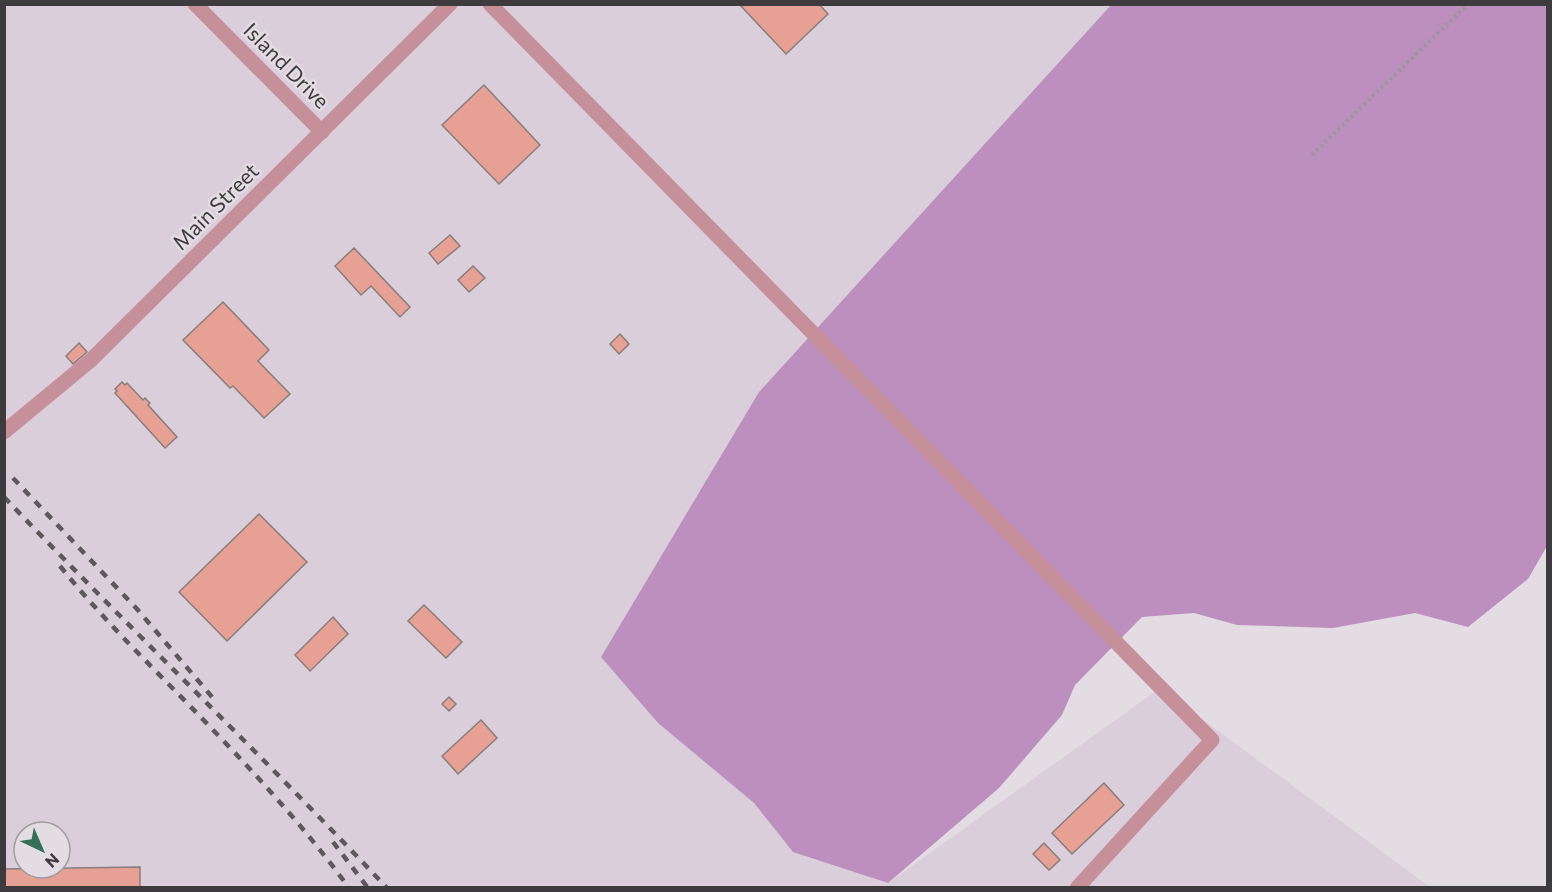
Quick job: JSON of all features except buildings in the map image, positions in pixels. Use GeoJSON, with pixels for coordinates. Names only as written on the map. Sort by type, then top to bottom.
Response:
{"type":"FeatureCollection","features":[{"type":"Feature","properties":{"kind":"street","name":"Island Drive"},"geometry":{"type":"LineString","coordinates":[[195,4],[322,132]]}},
{"type":"Feature","properties":{"kind":"street","name":"Main Street"},"geometry":{"type":"LineString","coordinates":[[4,432],[91,360],[450,4]]}},
{"type":"Feature","properties":{"kind":"street"},"geometry":{"type":"LineString","coordinates":[[490,4],[1212,740],[1077,888]]}},
{"type":"Feature","properties":{"kind":"path"},"geometry":{"type":"LineString","coordinates":[[1312,155],[1468,4]]}},
{"type":"Feature","properties":{"kind":"shaded area"},"geometry":{"type":"Polygon","coordinates":[[[5,4],[1111,5],[759,392],[658,723],[754,803],[793,851],[888,883],[1160,688],[1430,887],[5,888],[5,4]]]}},
{"type":"Feature","properties":{"kind":"shaded area"},"geometry":{"type":"Polygon","coordinates":[[[1111,5],[1547,5],[1547,546],[1528,579],[1468,627],[1415,613],[1333,628],[1237,625],[1194,613],[1142,617],[1075,685],[1062,715],[999,788],[888,883],[793,852],[754,803],[658,723],[601,657],[759,392],[1111,5]]]}},
{"type":"Feature","properties":{"kind":"railway"},"geometry":{"type":"LineString","coordinates":[[13,478],[137,609],[213,698]]}},
{"type":"Feature","properties":{"kind":"railway"},"geometry":{"type":"LineString","coordinates":[[4,497],[387,888]]}},
{"type":"Feature","properties":{"kind":"railway"},"geometry":{"type":"LineString","coordinates":[[60,566],[116,630],[268,789],[318,847],[349,888]]}},
{"type":"Feature","properties":{"kind":"railway"},"geometry":{"type":"LineString","coordinates":[[333,842],[368,888]]}}]}
